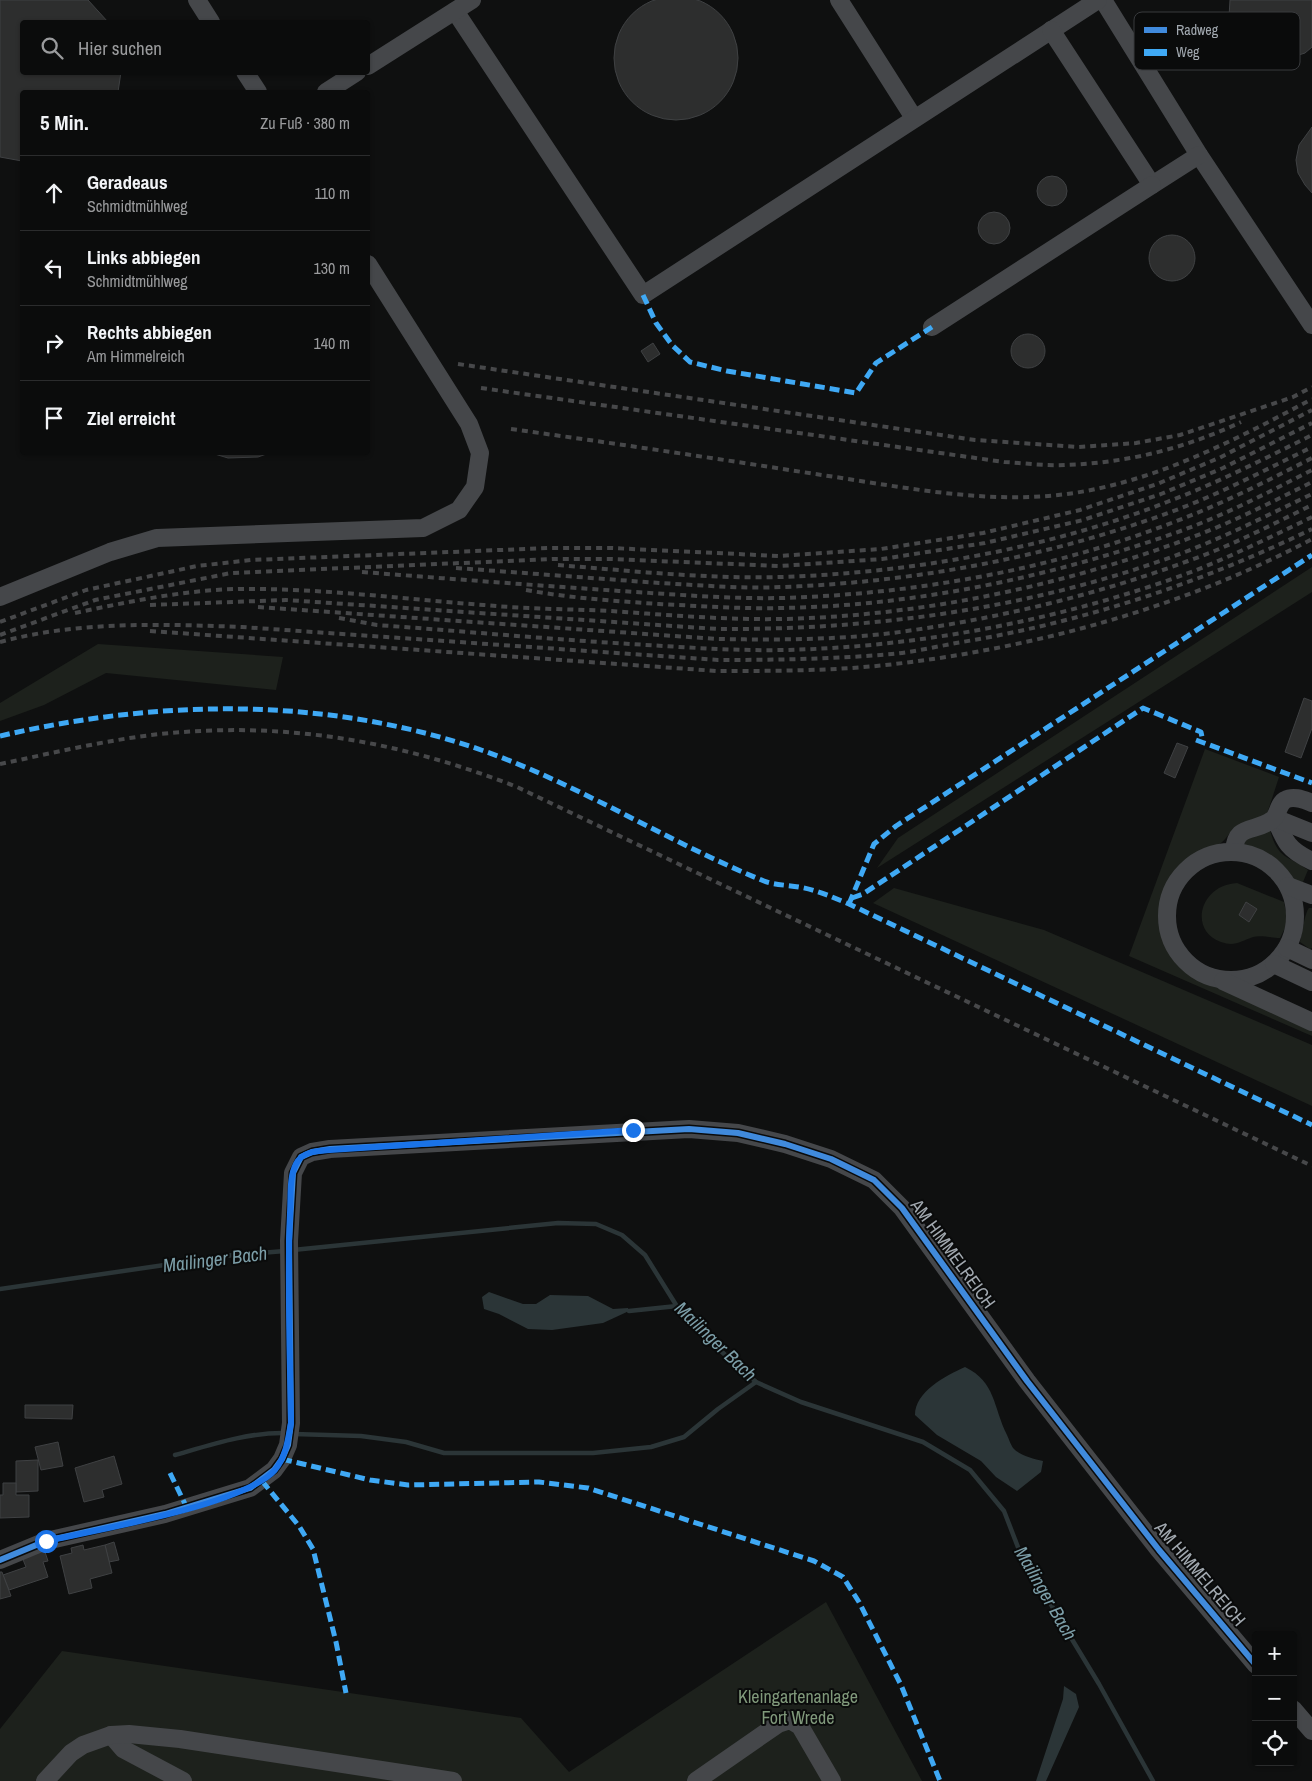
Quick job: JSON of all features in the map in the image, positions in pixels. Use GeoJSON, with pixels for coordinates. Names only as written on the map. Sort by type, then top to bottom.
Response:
{"type":"FeatureCollection","features":[{"type":"Feature","properties":{"kind":"street"},"geometry":{"type":"LineString","coordinates":[[197,0],[211,20]]}},
{"type":"Feature","properties":{"kind":"street"},"geometry":{"type":"LineString","coordinates":[[370,65],[472,0]]}},
{"type":"Feature","properties":{"kind":"street"},"geometry":{"type":"LineString","coordinates":[[839,0],[914,118]]}},
{"type":"Feature","properties":{"kind":"street"},"geometry":{"type":"LineString","coordinates":[[455,11],[643,295],[1098,0]]}},
{"type":"Feature","properties":{"kind":"street"},"geometry":{"type":"LineString","coordinates":[[1103,0],[1134,50]]}},
{"type":"Feature","properties":{"kind":"street"},"geometry":{"type":"LineString","coordinates":[[1051,30],[1152,185]]}},
{"type":"Feature","properties":{"kind":"street"},"geometry":{"type":"LineString","coordinates":[[1146,70],[1199,155],[1312,324]]}},
{"type":"Feature","properties":{"kind":"street"},"geometry":{"type":"LineString","coordinates":[[247,75],[257,90]]}},
{"type":"Feature","properties":{"kind":"street"},"geometry":{"type":"LineString","coordinates":[[329,90],[352,75]]}},
{"type":"Feature","properties":{"kind":"street"},"geometry":{"type":"LineString","coordinates":[[932,327],[1199,155]]}},
{"type":"Feature","properties":{"kind":"street"},"geometry":{"type":"LineString","coordinates":[[0,597],[110,552],[157,538],[424,528],[459,510],[475,487],[480,453],[469,424],[370,267]]}},
{"type":"Feature","properties":{"kind":"street"},"geometry":{"type":"LineString","coordinates":[[1312,803],[1298,798],[1286,800],[1279,806],[1275,818],[1282,837],[1294,853],[1312,861]]}},
{"type":"Feature","properties":{"kind":"street"},"geometry":{"type":"LineString","coordinates":[[1275,818],[1312,832]]}},
{"type":"Feature","properties":{"kind":"street"},"geometry":{"type":"LineString","coordinates":[[1234,852],[1234,841],[1241,832],[1267,823],[1275,818]]}},
{"type":"Feature","properties":{"kind":"street"},"geometry":{"type":"LineString","coordinates":[[1218,979],[1238,980],[1258,975],[1274,964],[1287,948],[1294,930],[1295,907],[1288,886],[1274,869],[1268,865],[1255,857],[1234,852],[1212,855],[1192,866],[1177,882],[1168,903],[1168,923],[1171,936],[1184,959],[1199,972],[1312,1022]]}},
{"type":"Feature","properties":{"kind":"street"},"geometry":{"type":"LineString","coordinates":[[1288,886],[1312,895]]}},
{"type":"Feature","properties":{"kind":"street"},"geometry":{"type":"LineString","coordinates":[[1287,948],[1312,960]]}},
{"type":"Feature","properties":{"kind":"street"},"geometry":{"type":"LineString","coordinates":[[1274,964],[1312,982]]}},
{"type":"Feature","properties":{"kind":"street","name":"AM HIMMELREICH"},"geometry":{"type":"LineString","coordinates":[[0,1560],[46,1541],[165,1514],[250,1488],[274,1470],[288,1445],[291,1423],[289,1241],[293,1173],[301,1157],[312,1152],[330,1150],[689,1129],[738,1134],[785,1144],[831,1159],[874,1180],[902,1208],[1027,1381],[1159,1550],[1252,1660]]}},
{"type":"Feature","properties":{"kind":"street"},"geometry":{"type":"LineString","coordinates":[[1297,1714],[1312,1731]]}},
{"type":"Feature","properties":{"kind":"street"},"geometry":{"type":"LineString","coordinates":[[696,1781],[778,1724],[790,1720],[800,1726],[832,1781]]}},
{"type":"Feature","properties":{"kind":"street"},"geometry":{"type":"LineString","coordinates":[[45,1781],[71,1753],[83,1745],[111,1735],[150,1735],[453,1781]]}},
{"type":"Feature","properties":{"kind":"street"},"geometry":{"type":"LineString","coordinates":[[111,1735],[123,1748],[182,1781]]}},
{"type":"Feature","properties":{"kind":"green space"},"geometry":{"type":"Polygon","coordinates":[[[1312,567],[1312,592],[877,868],[898,838],[1312,567]]]}},
{"type":"Feature","properties":{"kind":"green space"},"geometry":{"type":"Polygon","coordinates":[[[98,644],[283,657],[276,690],[106,673],[44,705],[0,721],[0,703],[98,644]]]}},
{"type":"Feature","properties":{"kind":"green space"},"geometry":{"type":"Polygon","coordinates":[[[1205,749],[1279,777],[1266,817],[1237,827],[1221,843],[1185,862],[1171,879],[1165,893],[1163,908],[1168,937],[1174,951],[1193,975],[1312,1030],[1312,1036],[1129,956],[1205,749]]]}},
{"type":"Feature","properties":{"kind":"green space"},"geometry":{"type":"Polygon","coordinates":[[[1270,830],[1276,847],[1280,852],[1308,870],[1303,882],[1295,881],[1272,856],[1240,845],[1241,838],[1270,830]]]}},
{"type":"Feature","properties":{"kind":"green space"},"geometry":{"type":"Polygon","coordinates":[[[1237,883],[1284,902],[1288,922],[1280,938],[1256,936],[1230,944],[1221,942],[1211,936],[1204,928],[1202,919],[1203,909],[1207,899],[1214,891],[1237,883]]]}},
{"type":"Feature","properties":{"kind":"green space"},"geometry":{"type":"Polygon","coordinates":[[[894,888],[1044,930],[1312,1045],[1312,1106],[873,903],[894,888]]]}},
{"type":"Feature","properties":{"kind":"green space"},"geometry":{"type":"Polygon","coordinates":[[[1309,908],[1312,908],[1312,948],[1310,949],[1300,942],[1309,908]]]}},
{"type":"Feature","properties":{"kind":"green space","name":"Kleingartenanlage Fort Wrede"},"geometry":{"type":"Polygon","coordinates":[[[826,1602],[922,1781],[0,1781],[0,1729],[62,1651],[521,1718],[569,1772],[826,1602]]]}},
{"type":"Feature","properties":{"kind":"shaded area"},"geometry":{"type":"Polygon","coordinates":[[[489,1292],[523,1304],[536,1304],[550,1295],[588,1296],[613,1309],[628,1308],[629,1311],[603,1323],[552,1330],[528,1329],[499,1314],[484,1309],[482,1297],[489,1292]]]}},
{"type":"Feature","properties":{"kind":"shaded area"},"geometry":{"type":"Polygon","coordinates":[[[965,1367],[983,1380],[988,1388],[1013,1448],[1024,1455],[1043,1461],[1041,1472],[1017,1491],[996,1477],[981,1461],[937,1435],[915,1415],[920,1399],[932,1386],[965,1367]]]}},
{"type":"Feature","properties":{"kind":"shaded area"},"geometry":{"type":"Polygon","coordinates":[[[1064,1686],[1076,1694],[1079,1707],[1046,1781],[1036,1781],[1063,1699],[1064,1686]]]}},
{"type":"Feature","properties":{"kind":"building"},"geometry":{"type":"Polygon","coordinates":[[[658,-1],[694,-1],[710,6],[728,24],[737,46],[737,70],[728,92],[710,110],[688,119],[664,119],[642,110],[624,92],[615,70],[615,46],[624,24],[642,6],[658,-1]]]}},
{"type":"Feature","properties":{"kind":"building"},"geometry":{"type":"Polygon","coordinates":[[[0,0],[88,0],[106,20],[20,20],[20,75],[121,75],[118,90],[20,90],[20,161],[0,157],[0,0]]]}},
{"type":"Feature","properties":{"kind":"building"},"geometry":{"type":"Polygon","coordinates":[[[1230,0],[1312,0],[1312,47],[1300,55],[1300,12],[1229,12],[1230,0]]]}},
{"type":"Feature","properties":{"kind":"building"},"geometry":{"type":"Polygon","coordinates":[[[1312,127],[1312,193],[1298,173],[1296,160],[1299,145],[1312,127]]]}},
{"type":"Feature","properties":{"kind":"building"},"geometry":{"type":"Polygon","coordinates":[[[1052,176],[1063,180],[1067,191],[1063,202],[1052,206],[1041,202],[1037,191],[1041,180],[1052,176]]]}},
{"type":"Feature","properties":{"kind":"building"},"geometry":{"type":"Polygon","coordinates":[[[994,212],[1005,217],[1010,228],[1005,239],[994,244],[983,239],[978,228],[983,217],[994,212]]]}},
{"type":"Feature","properties":{"kind":"building"},"geometry":{"type":"Polygon","coordinates":[[[1167,235],[1177,235],[1191,245],[1195,258],[1191,271],[1185,277],[1177,281],[1167,281],[1153,271],[1149,263],[1149,253],[1159,239],[1167,235]]]}},
{"type":"Feature","properties":{"kind":"building"},"geometry":{"type":"Polygon","coordinates":[[[1028,334],[1040,339],[1045,351],[1040,363],[1028,368],[1016,363],[1011,351],[1016,339],[1028,334]]]}},
{"type":"Feature","properties":{"kind":"building"},"geometry":{"type":"Polygon","coordinates":[[[653,343],[660,354],[648,362],[641,351],[653,343]]]}},
{"type":"Feature","properties":{"kind":"building"},"geometry":{"type":"Polygon","coordinates":[[[218,455],[264,455],[258,457],[228,458],[218,455]]]}},
{"type":"Feature","properties":{"kind":"building"},"geometry":{"type":"Polygon","coordinates":[[[1304,698],[1312,701],[1312,728],[1301,758],[1285,752],[1304,698]]]}},
{"type":"Feature","properties":{"kind":"building"},"geometry":{"type":"Polygon","coordinates":[[[1177,743],[1188,747],[1175,778],[1164,773],[1177,743]]]}},
{"type":"Feature","properties":{"kind":"building"},"geometry":{"type":"Polygon","coordinates":[[[1246,902],[1257,909],[1249,922],[1239,915],[1246,902]]]}},
{"type":"Feature","properties":{"kind":"building"},"geometry":{"type":"Polygon","coordinates":[[[25,1405],[73,1405],[72,1419],[25,1418],[25,1405]]]}},
{"type":"Feature","properties":{"kind":"building"},"geometry":{"type":"Polygon","coordinates":[[[58,1442],[63,1466],[41,1470],[35,1447],[58,1442]]]}},
{"type":"Feature","properties":{"kind":"building"},"geometry":{"type":"Polygon","coordinates":[[[114,1456],[122,1484],[102,1490],[104,1497],[84,1502],[75,1468],[114,1456]]]}},
{"type":"Feature","properties":{"kind":"building"},"geometry":{"type":"Polygon","coordinates":[[[38,1460],[38,1491],[16,1492],[16,1461],[38,1460]]]}},
{"type":"Feature","properties":{"kind":"building"},"geometry":{"type":"Polygon","coordinates":[[[3,1483],[16,1483],[16,1495],[29,1495],[29,1517],[0,1518],[0,1495],[3,1495],[3,1483]]]}},
{"type":"Feature","properties":{"kind":"building"},"geometry":{"type":"Polygon","coordinates":[[[114,1542],[119,1560],[109,1562],[105,1545],[114,1542]]]}},
{"type":"Feature","properties":{"kind":"building"},"geometry":{"type":"Polygon","coordinates":[[[83,1545],[84,1550],[105,1545],[112,1573],[90,1579],[92,1588],[69,1594],[60,1556],[72,1553],[71,1548],[83,1545]]]}},
{"type":"Feature","properties":{"kind":"building"},"geometry":{"type":"Polygon","coordinates":[[[44,1549],[48,1561],[43,1562],[48,1577],[9,1590],[3,1575],[26,1567],[22,1557],[44,1549]]]}},
{"type":"Feature","properties":{"kind":"building"},"geometry":{"type":"Polygon","coordinates":[[[0,1572],[2,1572],[11,1596],[0,1599],[0,1572]]]}},
{"type":"Feature","properties":{"kind":"waterway","name":"Mailinger Bach"},"geometry":{"type":"LineString","coordinates":[[293,1250],[558,1223],[596,1224],[622,1235],[645,1255],[678,1308],[714,1345],[756,1382],[801,1402],[923,1442],[970,1470],[1004,1511],[1021,1555],[1099,1684],[1153,1781]]}},
{"type":"Feature","properties":{"kind":"waterway","name":"Mailinger Bach"},"geometry":{"type":"LineString","coordinates":[[0,1289],[233,1255],[285,1251]]}},
{"type":"Feature","properties":{"kind":"waterway"},"geometry":{"type":"LineString","coordinates":[[629,1311],[677,1306]]}},
{"type":"Feature","properties":{"kind":"waterway"},"geometry":{"type":"LineString","coordinates":[[294,1434],[361,1436],[406,1442],[444,1453],[593,1453],[651,1447],[684,1437],[718,1409],[756,1382]]}},
{"type":"Feature","properties":{"kind":"waterway"},"geometry":{"type":"LineString","coordinates":[[175,1455],[244,1437],[286,1433]]}},
{"type":"Feature","properties":{"kind":"railway"},"geometry":{"type":"LineString","coordinates":[[458,364],[975,440],[1079,447],[1136,443],[1180,435],[1293,397],[1312,387]]}},
{"type":"Feature","properties":{"kind":"railway"},"geometry":{"type":"LineString","coordinates":[[481,388],[1004,462],[1042,465],[1088,464],[1134,457],[1178,447],[1241,422]]}},
{"type":"Feature","properties":{"kind":"railway"},"geometry":{"type":"LineString","coordinates":[[511,429],[911,489],[976,496],[1042,496],[1106,487],[1167,468],[1226,443],[1312,399]]}},
{"type":"Feature","properties":{"kind":"railway"},"geometry":{"type":"LineString","coordinates":[[0,622],[86,590],[197,566],[251,560],[550,548],[611,548],[779,556],[881,549],[983,533],[1080,510],[1157,484],[1219,458],[1312,410]]}},
{"type":"Feature","properties":{"kind":"railway"},"geometry":{"type":"LineString","coordinates":[[0,635],[95,600],[231,573],[554,559],[610,559],[780,566],[882,559],[985,543],[1083,520],[1161,494],[1223,468],[1312,423]]}},
{"type":"Feature","properties":{"kind":"railway"},"geometry":{"type":"LineString","coordinates":[[558,565],[697,576],[781,577],[878,570],[977,556],[1074,533],[1121,519],[1204,487],[1312,435]]}},
{"type":"Feature","properties":{"kind":"railway"},"geometry":{"type":"LineString","coordinates":[[456,568],[752,588],[881,580],[978,565],[1026,555],[1121,529],[1205,498],[1312,447]]}},
{"type":"Feature","properties":{"kind":"railway"},"geometry":{"type":"LineString","coordinates":[[362,572],[601,590],[727,597],[782,598],[882,591],[932,585],[981,576],[1079,554],[1127,539],[1209,508],[1312,458]]}},
{"type":"Feature","properties":{"kind":"railway"},"geometry":{"type":"LineString","coordinates":[[526,590],[609,600],[751,608],[831,606],[882,602],[932,595],[1031,576],[1128,549],[1175,533],[1245,504],[1312,470]]}},
{"type":"Feature","properties":{"kind":"railway"},"geometry":{"type":"LineString","coordinates":[[75,613],[176,594],[238,589],[331,592],[500,606],[739,619],[833,617],[883,612],[984,597],[1083,573],[1213,529],[1312,482]]}},
{"type":"Feature","properties":{"kind":"railway"},"geometry":{"type":"LineString","coordinates":[[150,605],[286,600],[718,629],[778,628],[896,620],[1014,601],[1072,588],[1129,571],[1185,552],[1312,494]]}},
{"type":"Feature","properties":{"kind":"railway"},"geometry":{"type":"LineString","coordinates":[[258,607],[718,639],[805,639],[892,633],[1005,614],[1116,585],[1220,549],[1312,505]]}},
{"type":"Feature","properties":{"kind":"railway"},"geometry":{"type":"LineString","coordinates":[[339,618],[377,625],[567,640],[746,650],[836,648],[888,643],[992,627],[1095,603],[1194,571],[1312,517]]}},
{"type":"Feature","properties":{"kind":"railway"},"geometry":{"type":"LineString","coordinates":[[0,642],[29,635],[89,627],[181,625],[242,627],[718,660],[805,659],[892,654],[1002,635],[1093,613],[1182,584],[1269,549],[1312,529]]}},
{"type":"Feature","properties":{"kind":"railway"},"geometry":{"type":"LineString","coordinates":[[150,631],[717,671],[851,668],[949,657],[1056,635],[1109,621],[1213,585],[1312,539]]}},
{"type":"Feature","properties":{"kind":"railway"},"geometry":{"type":"LineString","coordinates":[[0,764],[80,747],[160,734],[252,730],[342,738],[429,757],[517,787],[1312,1166]]}},
{"type":"Feature","properties":{"kind":"marked path"},"geometry":{"type":"LineString","coordinates":[[643,295],[656,323],[672,345],[690,362],[727,371],[856,393],[876,363],[932,327]]}},
{"type":"Feature","properties":{"kind":"marked path"},"geometry":{"type":"LineString","coordinates":[[849,904],[874,844],[896,826],[1312,555]]}},
{"type":"Feature","properties":{"kind":"marked path"},"geometry":{"type":"LineString","coordinates":[[852,898],[863,894],[1143,708],[1201,732],[1203,742]]}},
{"type":"Feature","properties":{"kind":"marked path"},"geometry":{"type":"LineString","coordinates":[[0,736],[60,724],[121,715],[182,710],[243,709],[304,712],[365,720],[425,733],[484,751],[555,780],[729,866],[764,881],[812,890],[849,904],[1312,1125]]}},
{"type":"Feature","properties":{"kind":"marked path"},"geometry":{"type":"LineString","coordinates":[[1196,740],[1312,783]]}},
{"type":"Feature","properties":{"kind":"marked path"},"geometry":{"type":"LineString","coordinates":[[282,1459],[370,1480],[408,1485],[539,1482],[588,1488],[814,1561],[843,1577],[859,1602],[901,1685],[940,1781]]}},
{"type":"Feature","properties":{"kind":"marked path"},"geometry":{"type":"LineString","coordinates":[[170,1473],[187,1508]]}},
{"type":"Feature","properties":{"kind":"marked path"},"geometry":{"type":"LineString","coordinates":[[262,1481],[299,1526],[313,1549],[336,1642],[346,1693]]}},
{"type":"Feature","properties":{"kind":"cycle path"},"geometry":{"type":"LineString","coordinates":[[0,1560],[46,1541],[165,1514],[250,1488],[274,1470],[282,1459],[288,1445],[291,1423],[289,1241],[293,1173],[301,1157],[312,1152],[330,1149],[689,1129],[738,1133],[785,1144],[831,1159],[874,1180],[902,1208],[1027,1381],[1159,1550],[1252,1660]]}},
{"type":"Feature","properties":{"kind":"route"},"geometry":{"type":"LineString","coordinates":[[46,1541],[165,1514],[234,1495],[262,1481],[282,1459],[288,1445],[291,1423],[289,1241],[291,1201],[293,1173],[296,1163],[301,1157],[312,1152],[330,1150],[633,1130]]}}]}
